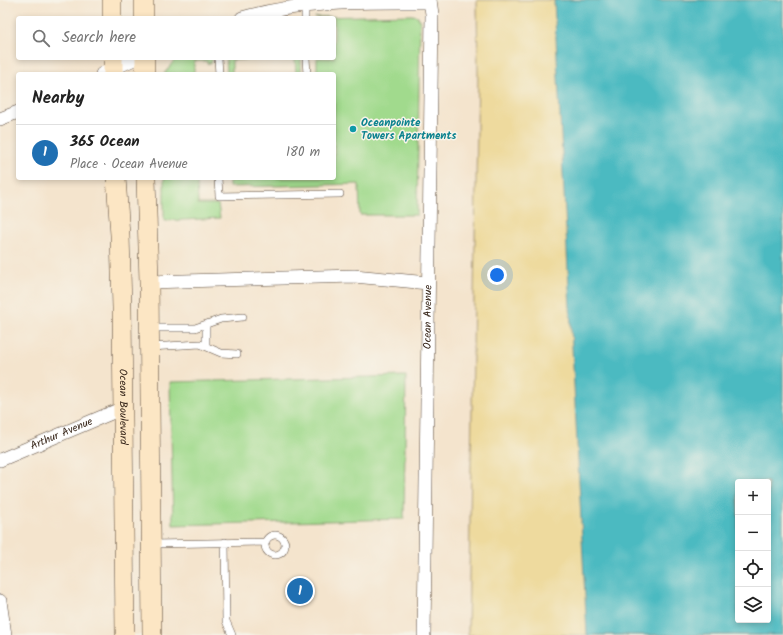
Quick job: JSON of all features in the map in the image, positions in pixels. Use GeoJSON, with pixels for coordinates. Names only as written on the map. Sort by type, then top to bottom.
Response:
{"type":"FeatureCollection","features":[{"type":"Feature","properties":{"kind":"main road"},"geometry":{"type":"LineString","coordinates":[[112,0],[112,16]]}},
{"type":"Feature","properties":{"kind":"main road"},"geometry":{"type":"LineString","coordinates":[[144,0],[144,16]]}},
{"type":"Feature","properties":{"kind":"main road"},"geometry":{"type":"LineString","coordinates":[[145,60],[145,72]]}},
{"type":"Feature","properties":{"kind":"main road","name":"Ocean Boulevard"},"geometry":{"type":"LineString","coordinates":[[116,180],[120,235],[125,635]]}},
{"type":"Feature","properties":{"kind":"main road"},"geometry":{"type":"LineString","coordinates":[[146,180],[150,347],[152,635]]}},
{"type":"Feature","properties":{"kind":"street"},"geometry":{"type":"LineString","coordinates":[[249,16],[267,11],[305,11],[334,2],[430,1]]}},
{"type":"Feature","properties":{"kind":"street","name":"Ocean Avenue"},"geometry":{"type":"LineString","coordinates":[[424,635],[432,14],[430,1]]}},
{"type":"Feature","properties":{"kind":"street"},"geometry":{"type":"LineString","coordinates":[[110,69],[131,60]]}},
{"type":"Feature","properties":{"kind":"street"},"geometry":{"type":"LineString","coordinates":[[0,119],[16,113]]}},
{"type":"Feature","properties":{"kind":"street"},"geometry":{"type":"LineString","coordinates":[[149,282],[354,276],[428,283]]}},
{"type":"Feature","properties":{"kind":"street","name":"Arthur Avenue"},"geometry":{"type":"LineString","coordinates":[[0,460],[123,408]]}},
{"type":"Feature","properties":{"kind":"street"},"geometry":{"type":"LineString","coordinates":[[0,601],[5,635]]}},
{"type":"Feature","properties":{"kind":"lane"},"geometry":{"type":"LineString","coordinates":[[218,60],[219,72]]}},
{"type":"Feature","properties":{"kind":"lane"},"geometry":{"type":"LineString","coordinates":[[306,60],[307,72]]}},
{"type":"Feature","properties":{"kind":"lane"},"geometry":{"type":"LineString","coordinates":[[218,180],[219,196],[340,194]]}},
{"type":"Feature","properties":{"kind":"lane"},"geometry":{"type":"LineString","coordinates":[[149,328],[195,328],[221,319],[243,317]]}},
{"type":"Feature","properties":{"kind":"lane"},"geometry":{"type":"LineString","coordinates":[[206,325],[206,346]]}},
{"type":"Feature","properties":{"kind":"lane"},"geometry":{"type":"LineString","coordinates":[[150,347],[195,344],[206,346],[221,353],[238,354]]}},
{"type":"Feature","properties":{"kind":"lane"},"geometry":{"type":"LineString","coordinates":[[225,542],[226,621],[232,635]]}},
{"type":"Feature","properties":{"kind":"lane"},"geometry":{"type":"LineString","coordinates":[[152,544],[266,542]]}},
{"type":"Feature","properties":{"kind":"green space"},"geometry":{"type":"Polygon","coordinates":[[[418,16],[420,22],[417,215],[360,215],[359,184],[229,187],[229,181],[242,180],[336,180],[336,72],[317,72],[317,60],[336,60],[336,17],[418,16]]]}},
{"type":"Feature","properties":{"kind":"green space"},"geometry":{"type":"Polygon","coordinates":[[[174,60],[212,60],[212,62],[207,64],[207,61],[194,61],[194,72],[166,72],[174,60]]]}},
{"type":"Feature","properties":{"kind":"green space"},"geometry":{"type":"Polygon","coordinates":[[[226,60],[232,60],[232,72],[227,72],[226,60]]]}},
{"type":"Feature","properties":{"kind":"green space"},"geometry":{"type":"Polygon","coordinates":[[[295,60],[301,60],[301,72],[296,72],[295,60]]]}},
{"type":"Feature","properties":{"kind":"green space"},"geometry":{"type":"Polygon","coordinates":[[[164,180],[197,180],[198,204],[218,204],[220,218],[164,221],[164,180]]]}},
{"type":"Feature","properties":{"kind":"green space"},"geometry":{"type":"Polygon","coordinates":[[[406,376],[404,519],[173,525],[170,382],[406,376]]]}},
{"type":"Feature","properties":{"kind":"sand"},"geometry":{"type":"Polygon","coordinates":[[[477,0],[767,0],[738,479],[735,479],[735,623],[743,623],[761,635],[468,635],[478,73],[477,0]]]}},
{"type":"Feature","properties":{"kind":"water"},"geometry":{"type":"Polygon","coordinates":[[[554,0],[783,0],[783,635],[587,635],[554,0]]]}},
{"type":"Feature","properties":{"kind":"place","name":"Oceanpointe Towers Apartments"},"geometry":{"type":"Point","coordinates":[353,129]}},
{"type":"Feature","properties":{"kind":"place","name":"365 Ocean"},"geometry":{"type":"Point","coordinates":[300,591]}}]}
